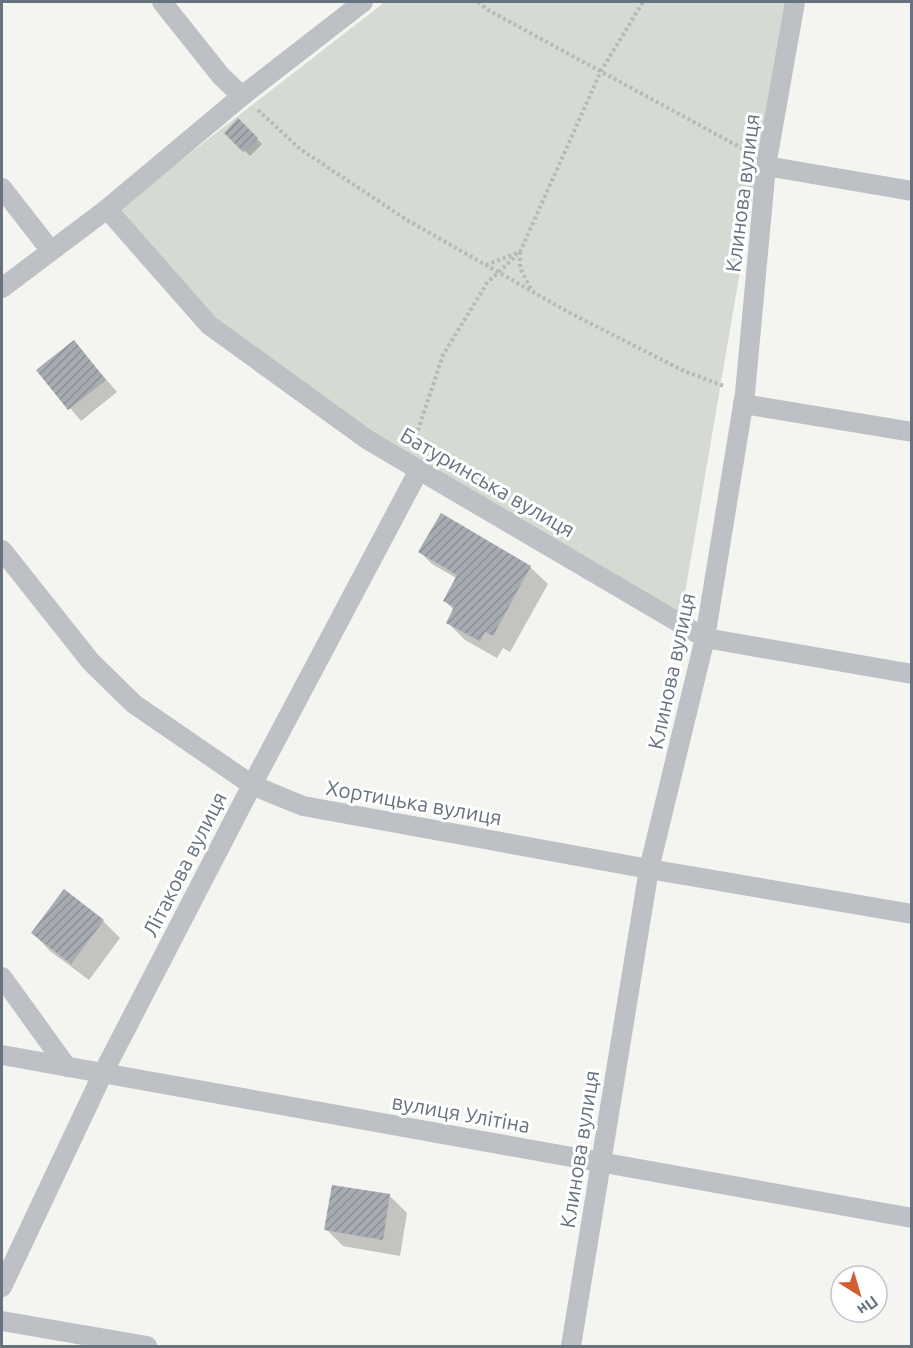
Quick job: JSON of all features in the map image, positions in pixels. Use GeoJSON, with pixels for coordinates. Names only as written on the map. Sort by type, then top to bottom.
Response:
{"type":"FeatureCollection","features":[{"type":"Feature","properties":{"kind":"street"},"geometry":{"type":"LineString","coordinates":[[162,2],[221,76],[242,96]]}},
{"type":"Feature","properties":{"kind":"street"},"geometry":{"type":"LineString","coordinates":[[2,288],[107,209],[242,96],[363,2]]}},
{"type":"Feature","properties":{"kind":"street","name":"Клинова вулиця"},"geometry":{"type":"LineString","coordinates":[[571,1347],[649,869],[705,638],[744,398],[766,166],[795,2]]}},
{"type":"Feature","properties":{"kind":"street"},"geometry":{"type":"LineString","coordinates":[[766,166],[912,191]]}},
{"type":"Feature","properties":{"kind":"street"},"geometry":{"type":"LineString","coordinates":[[2,188],[51,251]]}},
{"type":"Feature","properties":{"kind":"street","name":"Батуринська вулиця"},"geometry":{"type":"LineString","coordinates":[[107,209],[209,325],[368,440],[705,638],[912,674]]}},
{"type":"Feature","properties":{"kind":"street"},"geometry":{"type":"LineString","coordinates":[[744,398],[912,432]]}},
{"type":"Feature","properties":{"kind":"street","name":"Літакова вулиця"},"geometry":{"type":"LineString","coordinates":[[2,1287],[103,1073],[413,466]]}},
{"type":"Feature","properties":{"kind":"street","name":"Хортицька вулиця"},"geometry":{"type":"LineString","coordinates":[[2,550],[91,662],[134,704],[252,785],[303,806],[912,914]]}},
{"type":"Feature","properties":{"kind":"street"},"geometry":{"type":"LineString","coordinates":[[2,977],[67,1066]]}},
{"type":"Feature","properties":{"kind":"street","name":"вулиця Улітіна"},"geometry":{"type":"LineString","coordinates":[[2,1055],[912,1218]]}},
{"type":"Feature","properties":{"kind":"street"},"geometry":{"type":"LineString","coordinates":[[2,1321],[147,1347]]}},
{"type":"Feature","properties":{"kind":"path"},"geometry":{"type":"LineString","coordinates":[[478,2],[488,10],[754,154],[766,166]]}},
{"type":"Feature","properties":{"kind":"path"},"geometry":{"type":"LineString","coordinates":[[413,466],[443,355],[487,283],[520,252],[601,71],[643,2]]}},
{"type":"Feature","properties":{"kind":"path"},"geometry":{"type":"LineString","coordinates":[[242,96],[300,149],[407,220],[570,313],[684,371],[744,398]]}},
{"type":"Feature","properties":{"kind":"path"},"geometry":{"type":"LineString","coordinates":[[486,266],[520,252]]}},
{"type":"Feature","properties":{"kind":"path"},"geometry":{"type":"LineString","coordinates":[[520,252],[520,268],[533,292]]}},
{"type":"Feature","properties":{"kind":"shaded area"},"geometry":{"type":"Polygon","coordinates":[[[385,2],[786,2],[679,628],[372,435],[213,321],[118,209],[385,2]]]}},
{"type":"Feature","properties":{"kind":"building"},"geometry":{"type":"Polygon","coordinates":[[[238,118],[258,138],[243,152],[224,133],[238,118]]]}},
{"type":"Feature","properties":{"kind":"building"},"geometry":{"type":"Polygon","coordinates":[[[74,340],[106,380],[68,410],[36,370],[74,340]]]}},
{"type":"Feature","properties":{"kind":"building"},"geometry":{"type":"Polygon","coordinates":[[[441,513],[531,566],[493,636],[485,632],[480,641],[446,623],[454,607],[443,601],[457,575],[418,552],[441,513]]]}},
{"type":"Feature","properties":{"kind":"building"},"geometry":{"type":"Polygon","coordinates":[[[64,889],[104,920],[71,964],[31,933],[64,889]]]}},
{"type":"Feature","properties":{"kind":"building"},"geometry":{"type":"Polygon","coordinates":[[[332,1185],[390,1194],[383,1240],[324,1230],[332,1185]]]}}]}
